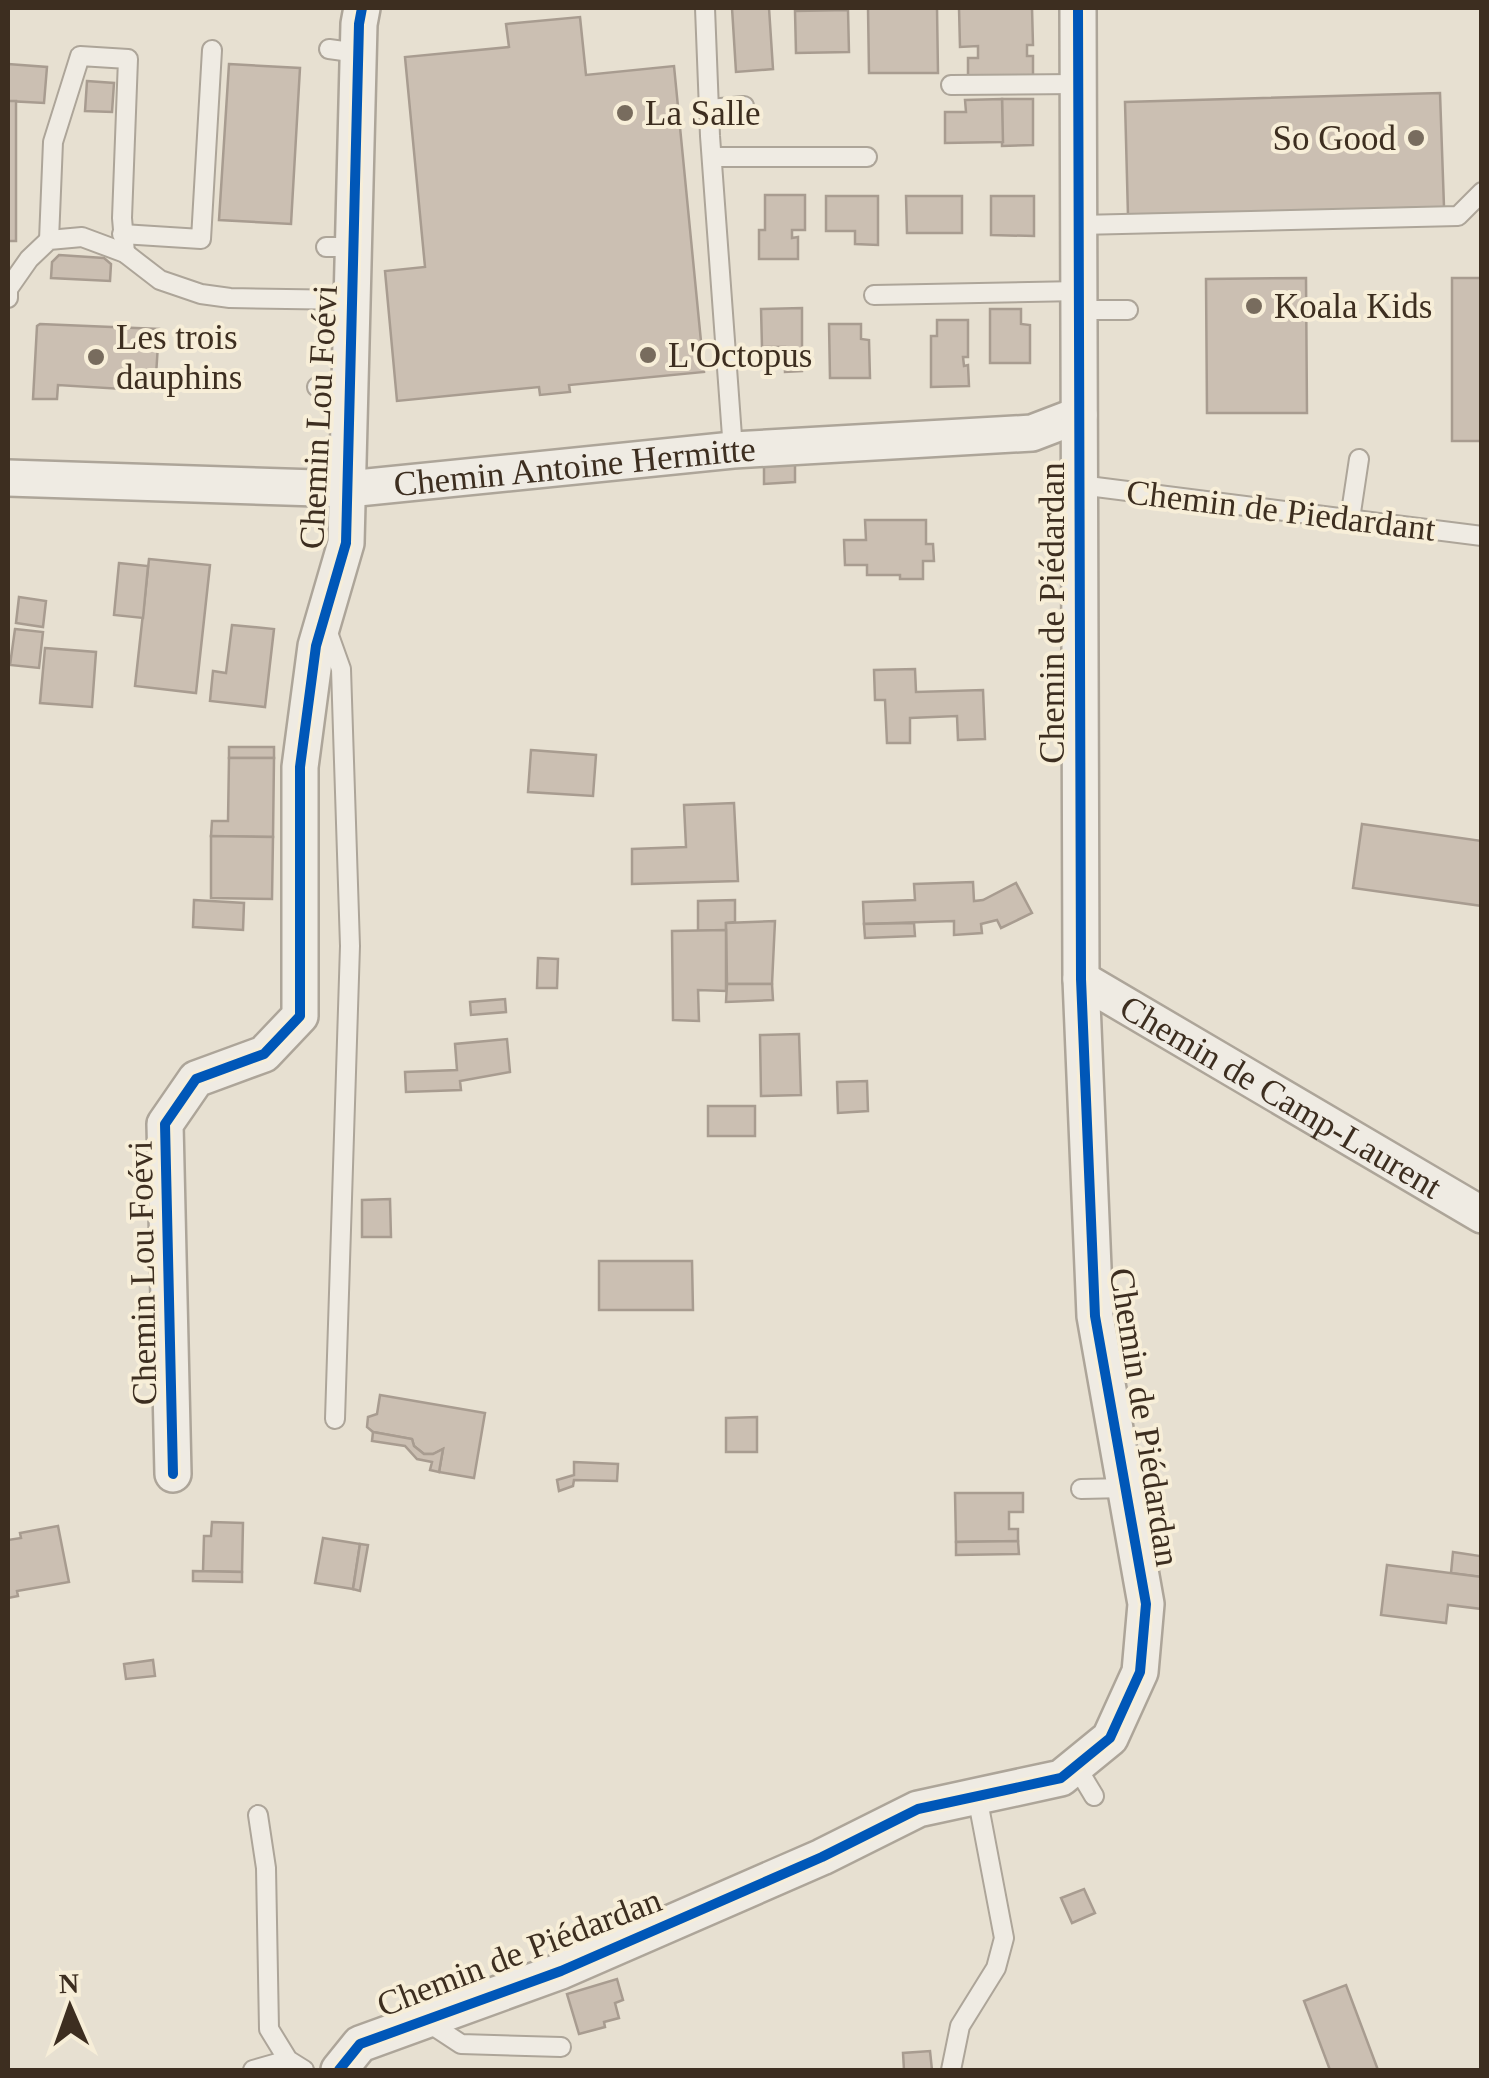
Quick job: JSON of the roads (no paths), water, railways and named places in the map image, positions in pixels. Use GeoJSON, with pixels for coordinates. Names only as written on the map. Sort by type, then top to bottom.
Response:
{"type":"FeatureCollection","features":[{"type":"Feature","properties":{"kind":"street","name":"Chemin Lou Foévi"},"geometry":{"type":"LineString","coordinates":[[174,1474],[165,1124],[196,1079],[264,1054],[300,1016],[300,767],[316,646],[346,542],[348,489],[334,386],[352,300],[340,247],[344,51],[362,8]]}},
{"type":"Feature","properties":{"kind":"street","name":"Chemin de Piédardan"},"geometry":{"type":"LineString","coordinates":[[339,2070],[360,2044],[579,1963],[822,1858],[918,1809],[1061,1778],[1085,1781],[1140,1672],[1146,1604],[1095,1316],[1080,979],[1078,8]]}},
{"type":"Feature","properties":{"kind":"street","name":"Chemin Antoine Hermitte"},"geometry":{"type":"LineString","coordinates":[[8,478],[348,489],[733,450],[1032,433],[1079,415]]}},
{"type":"Feature","properties":{"kind":"street","name":"Chemin de Camp-Laurent"},"geometry":{"type":"LineString","coordinates":[[1080,979],[1482,1215]]}},
{"type":"Feature","properties":{"kind":"lane"},"geometry":{"type":"LineString","coordinates":[[706,8],[712,158],[724,189],[733,450]]}},
{"type":"Feature","properties":{"kind":"lane"},"geometry":{"type":"LineString","coordinates":[[8,298],[8,289],[29,259],[49,240],[82,237],[124,244],[200,239],[212,50]]}},
{"type":"Feature","properties":{"kind":"lane"},"geometry":{"type":"LineString","coordinates":[[49,240],[53,142],[80,56],[128,59],[124,244],[160,280],[201,294],[352,300]]}},
{"type":"Feature","properties":{"kind":"lane"},"geometry":{"type":"LineString","coordinates":[[951,85],[1078,84]]}},
{"type":"Feature","properties":{"kind":"lane"},"geometry":{"type":"LineString","coordinates":[[709,109],[744,106]]}},
{"type":"Feature","properties":{"kind":"lane"},"geometry":{"type":"LineString","coordinates":[[712,158],[867,157]]}},
{"type":"Feature","properties":{"kind":"lane"},"geometry":{"type":"LineString","coordinates":[[1078,225],[1458,216],[1482,192]]}},
{"type":"Feature","properties":{"kind":"lane"},"geometry":{"type":"LineString","coordinates":[[874,295],[1079,300],[1128,310]]}},
{"type":"Feature","properties":{"kind":"lane"},"geometry":{"type":"LineString","coordinates":[[1350,519],[1359,459]]}},
{"type":"Feature","properties":{"kind":"lane","name":"Chemin de Piedardant"},"geometry":{"type":"LineString","coordinates":[[1080,485],[1482,536]]}},
{"type":"Feature","properties":{"kind":"lane"},"geometry":{"type":"LineString","coordinates":[[324,620],[342,669],[350,946],[335,1418]]}},
{"type":"Feature","properties":{"kind":"lane"},"geometry":{"type":"LineString","coordinates":[[1081,1490],[1126,1488]]}},
{"type":"Feature","properties":{"kind":"lane"},"geometry":{"type":"LineString","coordinates":[[951,2070],[960,2026],[996,1968],[1004,1938],[977,1796]]}},
{"type":"Feature","properties":{"kind":"lane"},"geometry":{"type":"LineString","coordinates":[[258,1814],[266,1868],[269,2029],[296,2065]]}},
{"type":"Feature","properties":{"kind":"lane"},"geometry":{"type":"LineString","coordinates":[[426,2020],[461,2044],[561,2047]]}},
{"type":"Feature","properties":{"kind":"lane"},"geometry":{"type":"LineString","coordinates":[[253,2070],[296,2065]]}},
{"type":"Feature","properties":{"kind":"place","name":"La Salle"},"geometry":{"type":"Point","coordinates":[625,113]}},
{"type":"Feature","properties":{"kind":"place","name":"So Good"},"geometry":{"type":"Point","coordinates":[1416,138]}},
{"type":"Feature","properties":{"kind":"place","name":"Koala Kids"},"geometry":{"type":"Point","coordinates":[1254,306]}},
{"type":"Feature","properties":{"kind":"place","name":"L'Octopus"},"geometry":{"type":"Point","coordinates":[648,355]}},
{"type":"Feature","properties":{"kind":"place","name":"Les trois dauphins"},"geometry":{"type":"Point","coordinates":[96,357]}}]}
